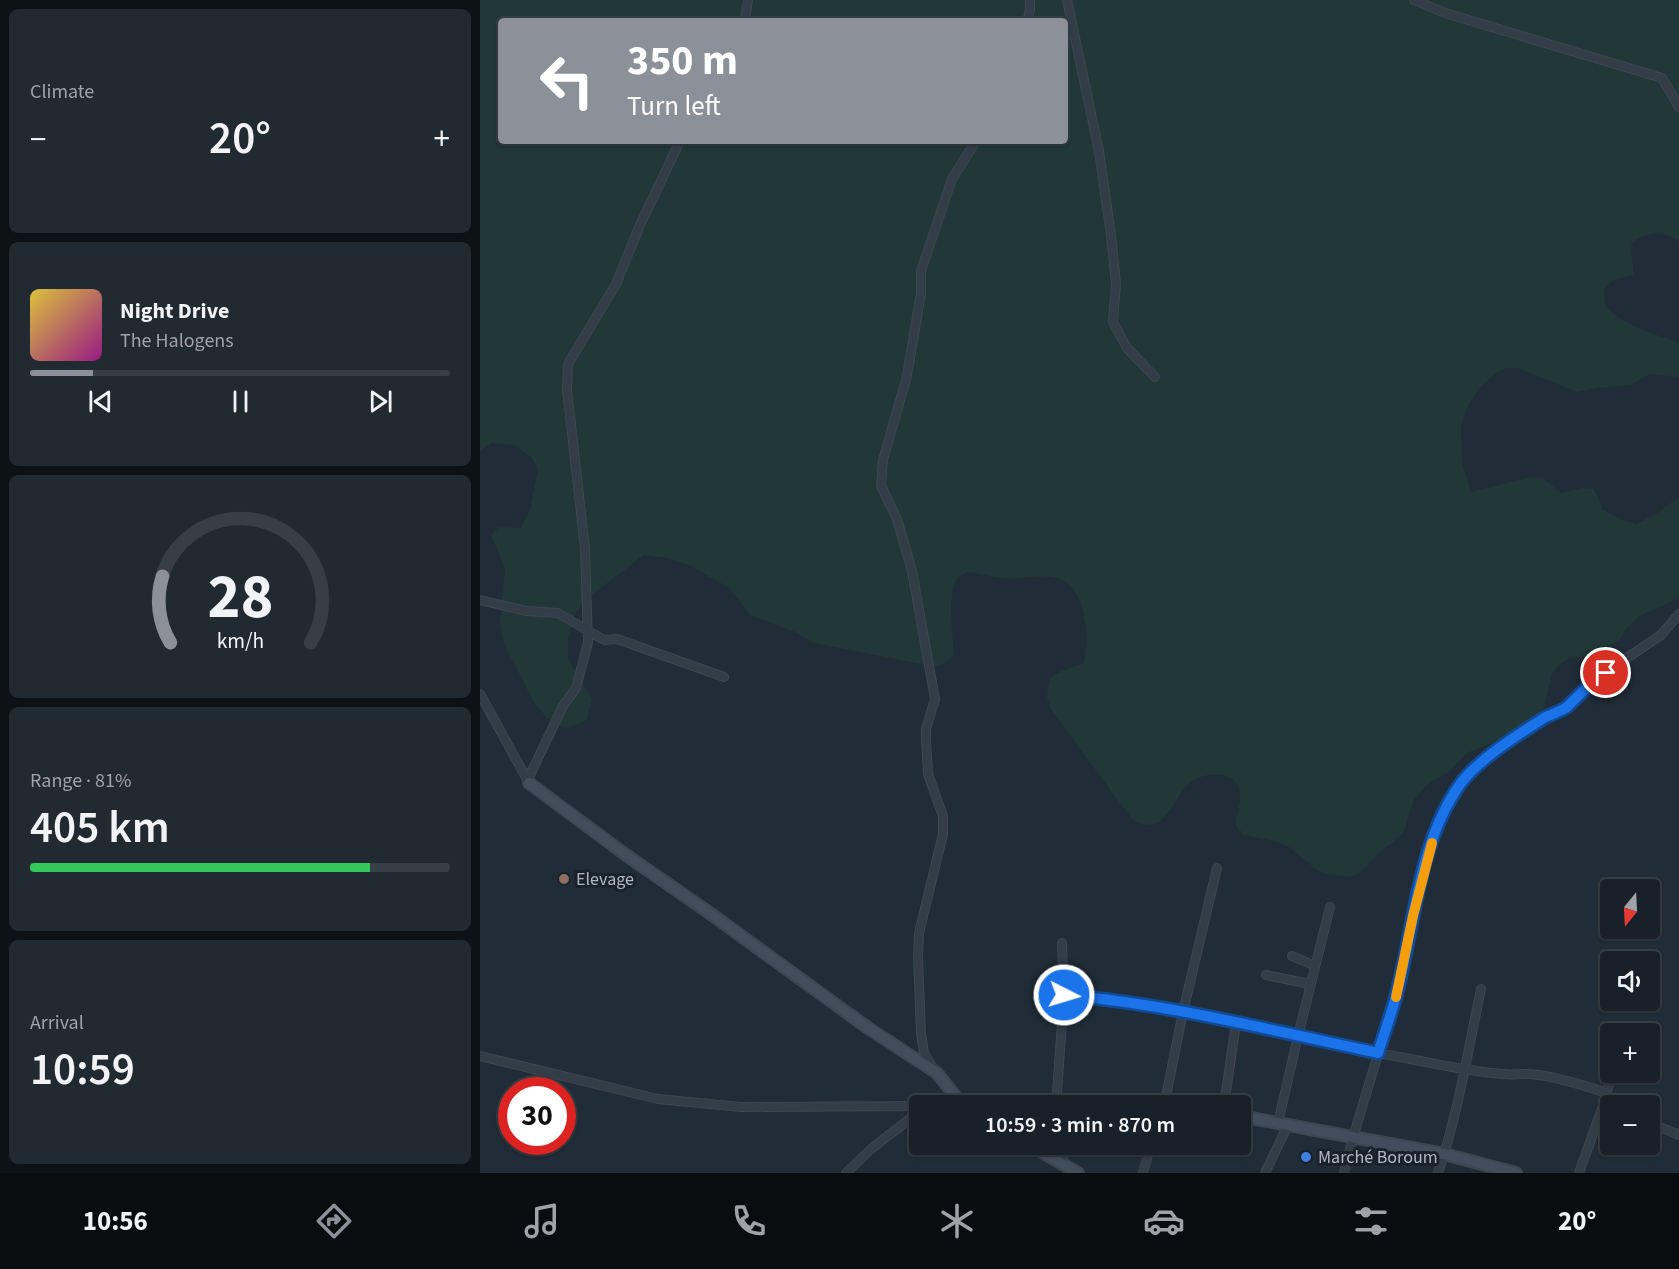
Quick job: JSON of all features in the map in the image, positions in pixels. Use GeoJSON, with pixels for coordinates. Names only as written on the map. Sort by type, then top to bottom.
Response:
{"type":"FeatureCollection","features":[{"type":"Feature","properties":{"kind":"street"},"geometry":{"type":"LineString","coordinates":[[745,18],[748,0]]}},
{"type":"Feature","properties":{"kind":"street"},"geometry":{"type":"LineString","coordinates":[[1028,18],[1030,0]]}},
{"type":"Feature","properties":{"kind":"street"},"geometry":{"type":"LineString","coordinates":[[1067,0],[1102,172],[1116,284],[1113,322],[1127,348],[1155,377]]}},
{"type":"Feature","properties":{"kind":"street"},"geometry":{"type":"LineString","coordinates":[[1414,0],[1445,13],[1662,78],[1679,107]]}},
{"type":"Feature","properties":{"kind":"street"},"geometry":{"type":"LineString","coordinates":[[529,783],[529,777],[563,706],[576,688],[588,643],[585,549],[567,389],[568,364],[616,284],[640,225],[679,144]]}},
{"type":"Feature","properties":{"kind":"street"},"geometry":{"type":"LineString","coordinates":[[954,1095],[924,1053],[921,1033],[919,933],[943,834],[943,816],[928,774],[926,729],[935,699],[912,571],[897,519],[881,486],[883,460],[907,376],[921,293],[921,271],[952,179],[974,144]]}},
{"type":"Feature","properties":{"kind":"street"},"geometry":{"type":"LineString","coordinates":[[480,600],[526,611],[558,613],[604,640],[617,639],[724,677]]}},
{"type":"Feature","properties":{"kind":"street"},"geometry":{"type":"LineString","coordinates":[[1344,1173],[1396,995],[1430,848],[1438,825],[1462,782],[1490,755],[1539,722],[1568,707],[1587,685],[1661,635],[1679,614]]}},
{"type":"Feature","properties":{"kind":"street"},"geometry":{"type":"LineString","coordinates":[[480,694],[529,783],[617,850],[711,914],[868,1028],[937,1073]]}},
{"type":"Feature","properties":{"kind":"street"},"geometry":{"type":"LineString","coordinates":[[1166,1095],[1217,868]]}},
{"type":"Feature","properties":{"kind":"street"},"geometry":{"type":"LineString","coordinates":[[1265,1173],[1283,1124],[1298,1036],[1330,907]]}},
{"type":"Feature","properties":{"kind":"street"},"geometry":{"type":"LineString","coordinates":[[1057,1095],[1064,995],[1062,943]]}},
{"type":"Feature","properties":{"kind":"street"},"geometry":{"type":"LineString","coordinates":[[1292,956],[1315,966]]}},
{"type":"Feature","properties":{"kind":"street"},"geometry":{"type":"LineString","coordinates":[[1266,975],[1277,982],[1310,984]]}},
{"type":"Feature","properties":{"kind":"street"},"geometry":{"type":"LineString","coordinates":[[1438,1173],[1481,989]]}},
{"type":"Feature","properties":{"kind":"street"},"geometry":{"type":"LineString","coordinates":[[1064,995],[1117,1000],[1183,1012],[1464,1069],[1504,1074],[1528,1073],[1586,1086],[1606,1093],[1610,1083]]}},
{"type":"Feature","properties":{"kind":"street"},"geometry":{"type":"LineString","coordinates":[[1226,1095],[1236,1023]]}},
{"type":"Feature","properties":{"kind":"street"},"geometry":{"type":"LineString","coordinates":[[480,1056],[658,1099],[741,1107],[909,1106]]}},
{"type":"Feature","properties":{"kind":"street"},"geometry":{"type":"LineString","coordinates":[[1251,1118],[1444,1154],[1516,1173]]}},
{"type":"Feature","properties":{"kind":"street"},"geometry":{"type":"LineString","coordinates":[[846,1173],[871,1149],[909,1120]]}},
{"type":"Feature","properties":{"kind":"street"},"geometry":{"type":"LineString","coordinates":[[1579,1173],[1600,1122]]}},
{"type":"Feature","properties":{"kind":"street"},"geometry":{"type":"LineString","coordinates":[[1660,1127],[1679,1135]]}},
{"type":"Feature","properties":{"kind":"street"},"geometry":{"type":"LineString","coordinates":[[1046,1155],[1078,1173]]}},
{"type":"Feature","properties":{"kind":"street"},"geometry":{"type":"LineString","coordinates":[[1061,1164],[1063,1155]]}},
{"type":"Feature","properties":{"kind":"street"},"geometry":{"type":"LineString","coordinates":[[1143,1173],[1148,1155]]}},
{"type":"Feature","properties":{"kind":"green space"},"geometry":{"type":"Polygon","coordinates":[[[480,0],[1679,0],[1679,242],[1667,235],[1650,234],[1632,243],[1633,275],[1612,281],[1604,290],[1604,300],[1615,315],[1625,321],[1648,332],[1679,342],[1679,377],[1650,374],[1631,385],[1577,392],[1518,368],[1506,368],[1480,387],[1468,406],[1461,427],[1462,462],[1471,492],[1531,477],[1543,478],[1561,493],[1583,488],[1594,489],[1603,510],[1636,524],[1657,513],[1679,497],[1679,597],[1635,620],[1620,640],[1590,656],[1569,658],[1559,665],[1552,674],[1545,705],[1539,714],[1512,735],[1467,753],[1449,772],[1429,783],[1414,800],[1404,831],[1360,873],[1349,877],[1327,874],[1317,870],[1289,847],[1278,842],[1244,835],[1236,826],[1240,798],[1238,786],[1234,780],[1220,775],[1205,776],[1191,782],[1165,816],[1154,824],[1145,825],[1132,819],[1051,709],[1047,698],[1052,676],[1084,663],[1086,653],[1086,629],[1081,604],[1069,584],[1053,577],[1004,578],[967,572],[960,576],[955,583],[951,602],[954,654],[946,662],[936,667],[814,643],[795,632],[750,615],[729,588],[689,565],[667,558],[644,555],[589,597],[575,614],[568,637],[568,659],[592,699],[587,720],[566,729],[547,718],[533,701],[504,644],[500,623],[505,569],[491,535],[499,527],[521,528],[530,509],[538,469],[532,458],[514,445],[492,443],[480,451],[480,0]]]}},
{"type":"Feature","properties":{"kind":"slow traffic"},"geometry":{"type":"LineString","coordinates":[[1396,997],[1423,872],[1432,843]]}},
{"type":"Feature","properties":{"kind":"place","name":"Elevage"},"geometry":{"type":"Point","coordinates":[564,879]}},
{"type":"Feature","properties":{"kind":"place","name":"Marché Boroum"},"geometry":{"type":"Point","coordinates":[1306,1157]}},
{"type":"Feature","properties":{"kind":"route"},"geometry":{"type":"LineString","coordinates":[[1064,995],[1117,1000],[1161,1008],[1378,1053],[1396,995],[1423,872],[1438,825],[1451,799],[1462,782],[1490,755],[1529,728],[1568,707],[1569,703],[1587,685],[1606,673]]}}]}
